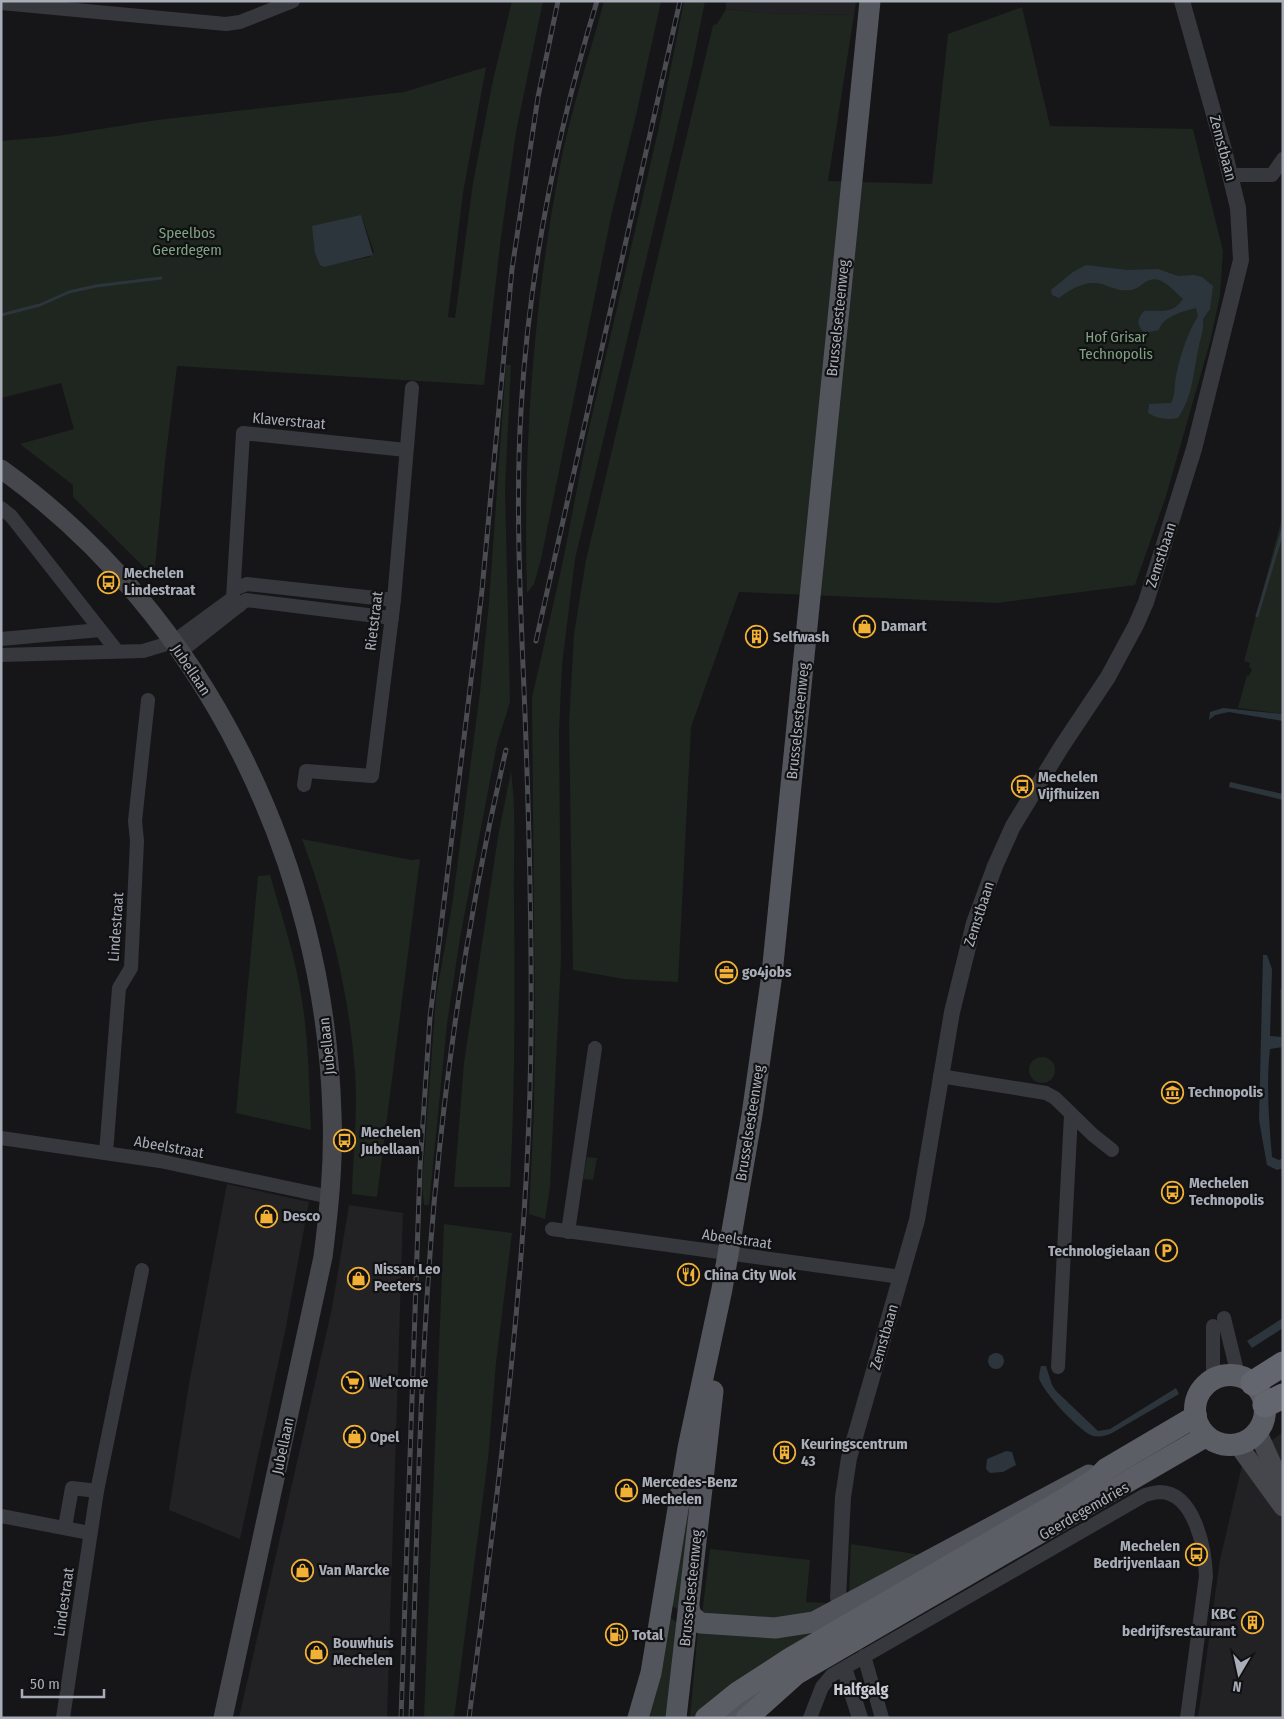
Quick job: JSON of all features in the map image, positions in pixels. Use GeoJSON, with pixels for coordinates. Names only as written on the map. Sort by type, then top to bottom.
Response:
{"type":"FeatureCollection","features":[{"type":"Feature","properties":{"kind":"highway"},"geometry":{"type":"LineString","coordinates":[[1246,1379],[1283,1364]]}},
{"type":"Feature","properties":{"kind":"highway"},"geometry":{"type":"LineString","coordinates":[[1221,1375],[1246,1379],[1274,1401],[1258,1433],[1251,1440],[1238,1445],[1221,1444],[1206,1436],[1196,1416],[1198,1396],[1202,1389],[1213,1379],[1221,1375]]}},
{"type":"Feature","properties":{"kind":"highway"},"geometry":{"type":"LineString","coordinates":[[747,1718],[794,1666],[1068,1498],[1096,1479],[1106,1469],[1196,1416]]}},
{"type":"Feature","properties":{"kind":"highway"},"geometry":{"type":"LineString","coordinates":[[706,1718],[737,1693],[794,1666],[1206,1436]]}},
{"type":"Feature","properties":{"kind":"main road","name":"Brusselsesteenweg"},"geometry":{"type":"LineString","coordinates":[[638,1718],[651,1673],[661,1603],[701,1427],[722,1289],[752,1115],[772,974],[870,1]]}},
{"type":"Feature","properties":{"kind":"main road","name":"Jubellaan"},"geometry":{"type":"LineString","coordinates":[[1,469],[40,499],[100,556],[155,617],[206,692],[244,757],[274,824],[303,912],[320,992],[330,1074],[332,1131],[330,1197],[317,1291],[223,1718]]}},
{"type":"Feature","properties":{"kind":"main road","name":"Brusselsesteenweg"},"geometry":{"type":"LineString","coordinates":[[676,1718],[688,1607],[701,1427]]}},
{"type":"Feature","properties":{"kind":"main road"},"geometry":{"type":"LineString","coordinates":[[1258,1433],[1283,1488]]}},
{"type":"Feature","properties":{"kind":"main road"},"geometry":{"type":"LineString","coordinates":[[1238,1445],[1283,1507]]}},
{"type":"Feature","properties":{"kind":"main road"},"geometry":{"type":"LineString","coordinates":[[688,1607],[695,1620],[709,1624],[775,1628],[814,1622],[1066,1485],[1106,1469]]}},
{"type":"Feature","properties":{"kind":"main road"},"geometry":{"type":"LineString","coordinates":[[729,1718],[767,1691],[794,1666]]}},
{"type":"Feature","properties":{"kind":"main road"},"geometry":{"type":"LineString","coordinates":[[644,1718],[651,1673]]}},
{"type":"Feature","properties":{"kind":"street"},"geometry":{"type":"LineString","coordinates":[[1,2],[226,24],[240,22],[293,1]]}},
{"type":"Feature","properties":{"kind":"street","name":"Zemstbaan"},"geometry":{"type":"LineString","coordinates":[[838,1598],[845,1478],[922,1197],[940,1076],[964,957],[984,894],[1005,843],[1040,780],[1122,653],[1136,625],[1164,550],[1212,383],[1241,260],[1239,215],[1230,174],[1182,1]]}},
{"type":"Feature","properties":{"kind":"street"},"geometry":{"type":"LineString","coordinates":[[1230,174],[1272,175],[1283,159]]}},
{"type":"Feature","properties":{"kind":"street","name":"Rietstraat"},"geometry":{"type":"LineString","coordinates":[[304,785],[306,771],[372,776],[394,600],[412,388]]}},
{"type":"Feature","properties":{"kind":"street","name":"Klaverstraat"},"geometry":{"type":"LineString","coordinates":[[235,598],[243,432],[406,450]]}},
{"type":"Feature","properties":{"kind":"street"},"geometry":{"type":"LineString","coordinates":[[1,508],[11,516],[117,651]]}},
{"type":"Feature","properties":{"kind":"street"},"geometry":{"type":"LineString","coordinates":[[1,654],[143,651],[176,647],[235,598],[247,584],[394,600]]}},
{"type":"Feature","properties":{"kind":"street"},"geometry":{"type":"LineString","coordinates":[[235,598],[392,618]]}},
{"type":"Feature","properties":{"kind":"street"},"geometry":{"type":"LineString","coordinates":[[1,640],[100,630]]}},
{"type":"Feature","properties":{"kind":"street","name":"Lindestraat"},"geometry":{"type":"LineString","coordinates":[[106,1153],[119,988],[131,968],[137,840],[135,821],[148,700]]}},
{"type":"Feature","properties":{"kind":"street"},"geometry":{"type":"LineString","coordinates":[[568,1232],[595,1048]]}},
{"type":"Feature","properties":{"kind":"street"},"geometry":{"type":"LineString","coordinates":[[940,1076],[1046,1093],[1055,1098],[1071,1115],[1112,1150]]}},
{"type":"Feature","properties":{"kind":"street"},"geometry":{"type":"LineString","coordinates":[[1058,1367],[1071,1115]]}},
{"type":"Feature","properties":{"kind":"street","name":"Abeelstraat"},"geometry":{"type":"LineString","coordinates":[[1,1138],[160,1161],[330,1197]]}},
{"type":"Feature","properties":{"kind":"street","name":"Abeelstraat"},"geometry":{"type":"LineString","coordinates":[[552,1229],[901,1277]]}},
{"type":"Feature","properties":{"kind":"street","name":"Lindestraat"},"geometry":{"type":"LineString","coordinates":[[63,1718],[97,1491],[142,1270]]}},
{"type":"Feature","properties":{"kind":"street"},"geometry":{"type":"LineString","coordinates":[[1213,1379],[1218,1322],[1246,1379]]}},
{"type":"Feature","properties":{"kind":"street"},"geometry":{"type":"LineString","coordinates":[[65,1527],[72,1488],[97,1491]]}},
{"type":"Feature","properties":{"kind":"street","name":"Geerdegemdries"},"geometry":{"type":"LineString","coordinates":[[810,1718],[816,1700],[826,1681],[864,1656],[1144,1495],[1161,1492],[1174,1496],[1183,1504],[1192,1517],[1206,1561],[1206,1576],[1187,1718]]}},
{"type":"Feature","properties":{"kind":"street"},"geometry":{"type":"LineString","coordinates":[[1,1516],[90,1532]]}},
{"type":"Feature","properties":{"kind":"street"},"geometry":{"type":"LineString","coordinates":[[864,1656],[882,1718]]}},
{"type":"Feature","properties":{"kind":"street"},"geometry":{"type":"LineString","coordinates":[[846,1674],[860,1718]]}},
{"type":"Feature","properties":{"kind":"shaded area"},"geometry":{"type":"Polygon","coordinates":[[[726,1],[856,1],[854,15],[761,13],[726,9],[726,1]]]}},
{"type":"Feature","properties":{"kind":"shaded area"},"geometry":{"type":"Polygon","coordinates":[[[361,215],[373,255],[324,267],[320,265],[315,253],[312,226],[361,215]]]}},
{"type":"Feature","properties":{"kind":"shaded area"},"geometry":{"type":"Polygon","coordinates":[[[1086,265],[1127,270],[1158,269],[1178,276],[1194,275],[1202,277],[1213,286],[1210,309],[1203,319],[1190,393],[1178,418],[1155,417],[1148,413],[1149,404],[1171,403],[1182,352],[1198,316],[1196,308],[1169,318],[1161,325],[1159,330],[1145,333],[1140,328],[1138,322],[1144,311],[1170,310],[1183,299],[1162,281],[1155,279],[1147,281],[1131,290],[1092,283],[1075,288],[1059,298],[1052,295],[1051,290],[1073,272],[1086,265]]]}},
{"type":"Feature","properties":{"kind":"shaded area"},"geometry":{"type":"Polygon","coordinates":[[[1223,708],[1283,714],[1283,721],[1229,712],[1215,715],[1209,720],[1210,712],[1223,708]]]}},
{"type":"Feature","properties":{"kind":"shaded area"},"geometry":{"type":"Polygon","coordinates":[[[1230,782],[1283,794],[1283,800],[1229,787],[1230,782]]]}},
{"type":"Feature","properties":{"kind":"shaded area"},"geometry":{"type":"Polygon","coordinates":[[[1263,955],[1267,955],[1272,969],[1270,1036],[1283,1037],[1283,1047],[1270,1049],[1268,1076],[1272,1157],[1279,1160],[1283,1158],[1283,1168],[1277,1170],[1267,1165],[1259,1120],[1263,955]]]}},
{"type":"Feature","properties":{"kind":"shaded area"},"geometry":{"type":"Polygon","coordinates":[[[227,1184],[309,1202],[285,1332],[240,1539],[169,1510],[189,1384],[227,1184]]]}},
{"type":"Feature","properties":{"kind":"shaded area"},"geometry":{"type":"Polygon","coordinates":[[[349,1205],[403,1213],[387,1718],[239,1718],[332,1308],[349,1205]]]}},
{"type":"Feature","properties":{"kind":"shaded area"},"geometry":{"type":"Polygon","coordinates":[[[1283,1318],[1283,1328],[1252,1348],[1247,1341],[1283,1318]]]}},
{"type":"Feature","properties":{"kind":"shaded area"},"geometry":{"type":"Polygon","coordinates":[[[993,1353],[999,1353],[1004,1358],[1002,1367],[993,1369],[988,1364],[988,1358],[993,1353]]]}},
{"type":"Feature","properties":{"kind":"shaded area"},"geometry":{"type":"Polygon","coordinates":[[[1041,1366],[1046,1366],[1056,1391],[1098,1431],[1110,1429],[1176,1388],[1179,1394],[1112,1433],[1103,1436],[1093,1436],[1071,1419],[1047,1392],[1039,1378],[1041,1366]]]}},
{"type":"Feature","properties":{"kind":"shaded area"},"geometry":{"type":"Polygon","coordinates":[[[1283,1432],[1283,1718],[1198,1718],[1220,1560],[1243,1461],[1283,1432]]]}},
{"type":"Feature","properties":{"kind":"shaded area"},"geometry":{"type":"Polygon","coordinates":[[[1006,1451],[1012,1452],[1016,1465],[1003,1472],[990,1473],[986,1469],[987,1459],[1006,1451]]]}},
{"type":"Feature","properties":{"kind":"green space","name":"Speelbos Geerdegem"},"geometry":{"type":"Polygon","coordinates":[[[512,1],[543,1],[516,132],[501,237],[484,385],[177,366],[165,462],[154,577],[73,497],[73,485],[20,444],[74,429],[61,383],[1,398],[1,141],[57,136],[157,120],[404,92],[486,67],[463,193],[448,317],[455,318],[473,183],[493,80],[512,1]],[[361,215],[320,265],[324,266],[369,257],[374,252],[361,215]]]}},
{"type":"Feature","properties":{"kind":"green space"},"geometry":{"type":"Polygon","coordinates":[[[604,1],[661,1],[637,111],[612,212],[541,559],[534,584],[527,593],[526,539],[529,432],[532,378],[543,272],[564,146],[604,1]]]}},
{"type":"Feature","properties":{"kind":"green space"},"geometry":{"type":"Polygon","coordinates":[[[684,1],[705,1],[692,66],[575,559],[562,665],[559,733],[561,958],[550,1187],[545,1219],[529,1214],[534,1111],[535,1027],[532,698],[563,561],[587,437],[659,127],[684,1]]]}},
{"type":"Feature","properties":{"kind":"green space","name":"Hof Grisar Technopolis"},"geometry":{"type":"Polygon","coordinates":[[[1022,7],[1050,126],[1193,129],[1223,251],[1220,296],[1210,342],[1166,496],[1135,585],[997,603],[739,592],[691,727],[678,982],[624,979],[573,970],[569,722],[574,634],[586,560],[713,25],[717,24],[726,9],[761,13],[854,15],[828,181],[932,184],[948,34],[1022,7]]]}},
{"type":"Feature","properties":{"kind":"green space"},"geometry":{"type":"Polygon","coordinates":[[[506,365],[511,365],[505,489],[510,702],[497,744],[460,938],[447,1024],[429,1205],[424,1205],[422,1185],[436,997],[452,906],[480,692],[489,602],[506,365]]]}},
{"type":"Feature","properties":{"kind":"green space"},"geometry":{"type":"Polygon","coordinates":[[[1283,514],[1283,714],[1238,708],[1247,675],[1249,676],[1252,669],[1249,667],[1250,663],[1244,661],[1283,514]]]}},
{"type":"Feature","properties":{"kind":"green space"},"geometry":{"type":"Polygon","coordinates":[[[511,771],[514,819],[514,1008],[510,1187],[454,1187],[464,1063],[498,837],[511,771]]]}},
{"type":"Feature","properties":{"kind":"green space"},"geometry":{"type":"Polygon","coordinates":[[[302,839],[411,860],[420,859],[377,1197],[352,1194],[356,1087],[348,1013],[337,954],[321,896],[302,839]]]}},
{"type":"Feature","properties":{"kind":"green space"},"geometry":{"type":"Polygon","coordinates":[[[270,875],[292,953],[302,1001],[307,1049],[311,1130],[236,1113],[258,876],[270,875]]]}},
{"type":"Feature","properties":{"kind":"green space"},"geometry":{"type":"Polygon","coordinates":[[[1280,989],[1283,989],[1283,1176],[1281,1176],[1280,989]]]}},
{"type":"Feature","properties":{"kind":"green space"},"geometry":{"type":"Polygon","coordinates":[[[1042,1057],[1051,1061],[1055,1070],[1051,1079],[1042,1083],[1033,1079],[1029,1070],[1033,1061],[1042,1057]]]}},
{"type":"Feature","properties":{"kind":"green space"},"geometry":{"type":"Polygon","coordinates":[[[587,1157],[597,1158],[593,1180],[583,1179],[587,1157]]]}},
{"type":"Feature","properties":{"kind":"green space"},"geometry":{"type":"Polygon","coordinates":[[[444,1224],[512,1233],[496,1363],[488,1459],[454,1718],[424,1718],[444,1224]]]}},
{"type":"Feature","properties":{"kind":"green space"},"geometry":{"type":"Polygon","coordinates":[[[697,1440],[682,1612],[668,1603],[697,1440]]]}},
{"type":"Feature","properties":{"kind":"green space"},"geometry":{"type":"Polygon","coordinates":[[[851,1544],[921,1555],[849,1597],[851,1544]]]}},
{"type":"Feature","properties":{"kind":"green space"},"geometry":{"type":"Polygon","coordinates":[[[710,1549],[810,1560],[806,1602],[826,1603],[827,1610],[792,1621],[702,1614],[710,1549]]]}},
{"type":"Feature","properties":{"kind":"green space"},"geometry":{"type":"Polygon","coordinates":[[[669,1617],[678,1623],[671,1718],[649,1718],[669,1617]]]}},
{"type":"Feature","properties":{"kind":"green space"},"geometry":{"type":"Polygon","coordinates":[[[830,1626],[696,1718],[690,1718],[698,1629],[830,1626]]]}},
{"type":"Feature","properties":{"kind":"waterway"},"geometry":{"type":"LineString","coordinates":[[1,315],[40,305],[69,292],[96,286],[161,278]]}},
{"type":"Feature","properties":{"kind":"waterway"},"geometry":{"type":"LineString","coordinates":[[1257,616],[1283,529]]}},
{"type":"Feature","properties":{"kind":"railway"},"geometry":{"type":"LineString","coordinates":[[401,1718],[420,1167],[430,1017],[482,590],[512,269],[538,97],[558,1]]}},
{"type":"Feature","properties":{"kind":"railway"},"geometry":{"type":"LineString","coordinates":[[469,1718],[491,1548],[510,1377],[525,1206],[529,1121],[531,955],[528,794],[519,562],[521,410],[530,306],[547,204],[569,102],[597,1]]}},
{"type":"Feature","properties":{"kind":"railway"},"geometry":{"type":"LineString","coordinates":[[536,641],[680,1]]}},
{"type":"Feature","properties":{"kind":"railway"},"geometry":{"type":"LineString","coordinates":[[411,1718],[422,1397],[434,1204],[446,1089],[462,976],[482,862],[506,750]]}},
{"type":"Feature","properties":{"kind":"place","name":"Mechelen Lindestraat"},"geometry":{"type":"Point","coordinates":[108,582]}},
{"type":"Feature","properties":{"kind":"place","name":"Damart"},"geometry":{"type":"Point","coordinates":[865,626]}},
{"type":"Feature","properties":{"kind":"place","name":"Selfwash"},"geometry":{"type":"Point","coordinates":[757,637]}},
{"type":"Feature","properties":{"kind":"place","name":"Mechelen Vijfhuizen"},"geometry":{"type":"Point","coordinates":[1022,786]}},
{"type":"Feature","properties":{"kind":"place","name":"go4jobs"},"geometry":{"type":"Point","coordinates":[726,972]}},
{"type":"Feature","properties":{"kind":"place","name":"Technopolis"},"geometry":{"type":"Point","coordinates":[1172,1092]}},
{"type":"Feature","properties":{"kind":"place","name":"Mechelen Jubellaan"},"geometry":{"type":"Point","coordinates":[345,1141]}},
{"type":"Feature","properties":{"kind":"place","name":"Mechelen Technopolis"},"geometry":{"type":"Point","coordinates":[1173,1192]}},
{"type":"Feature","properties":{"kind":"place","name":"Desco"},"geometry":{"type":"Point","coordinates":[267,1216]}},
{"type":"Feature","properties":{"kind":"place","name":"Technologielaan"},"geometry":{"type":"Point","coordinates":[1166,1251]}},
{"type":"Feature","properties":{"kind":"place","name":"China City Wok"},"geometry":{"type":"Point","coordinates":[688,1275]}},
{"type":"Feature","properties":{"kind":"place","name":"Nissan Leo Peeters"},"geometry":{"type":"Point","coordinates":[358,1278]}},
{"type":"Feature","properties":{"kind":"place","name":"Wel'come"},"geometry":{"type":"Point","coordinates":[353,1382]}},
{"type":"Feature","properties":{"kind":"place","name":"Opel"},"geometry":{"type":"Point","coordinates":[354,1437]}},
{"type":"Feature","properties":{"kind":"place","name":"Keuringscentrum 43"},"geometry":{"type":"Point","coordinates":[785,1453]}},
{"type":"Feature","properties":{"kind":"place","name":"Mercedes-Benz Mechelen"},"geometry":{"type":"Point","coordinates":[626,1491]}},
{"type":"Feature","properties":{"kind":"place","name":"Mechelen Bedrijvenlaan"},"geometry":{"type":"Point","coordinates":[1196,1555]}},
{"type":"Feature","properties":{"kind":"place","name":"Van Marcke"},"geometry":{"type":"Point","coordinates":[303,1570]}},
{"type":"Feature","properties":{"kind":"place","name":"KBC bedrijfsrestaurant"},"geometry":{"type":"Point","coordinates":[1252,1623]}},
{"type":"Feature","properties":{"kind":"place","name":"Total"},"geometry":{"type":"Point","coordinates":[616,1635]}},
{"type":"Feature","properties":{"kind":"place","name":"Bouwhuis Mechelen"},"geometry":{"type":"Point","coordinates":[317,1652]}},
{"type":"Feature","properties":{"kind":"district","name":"Halfgalg"},"geometry":{"type":"Point","coordinates":[861,1689]}}]}
